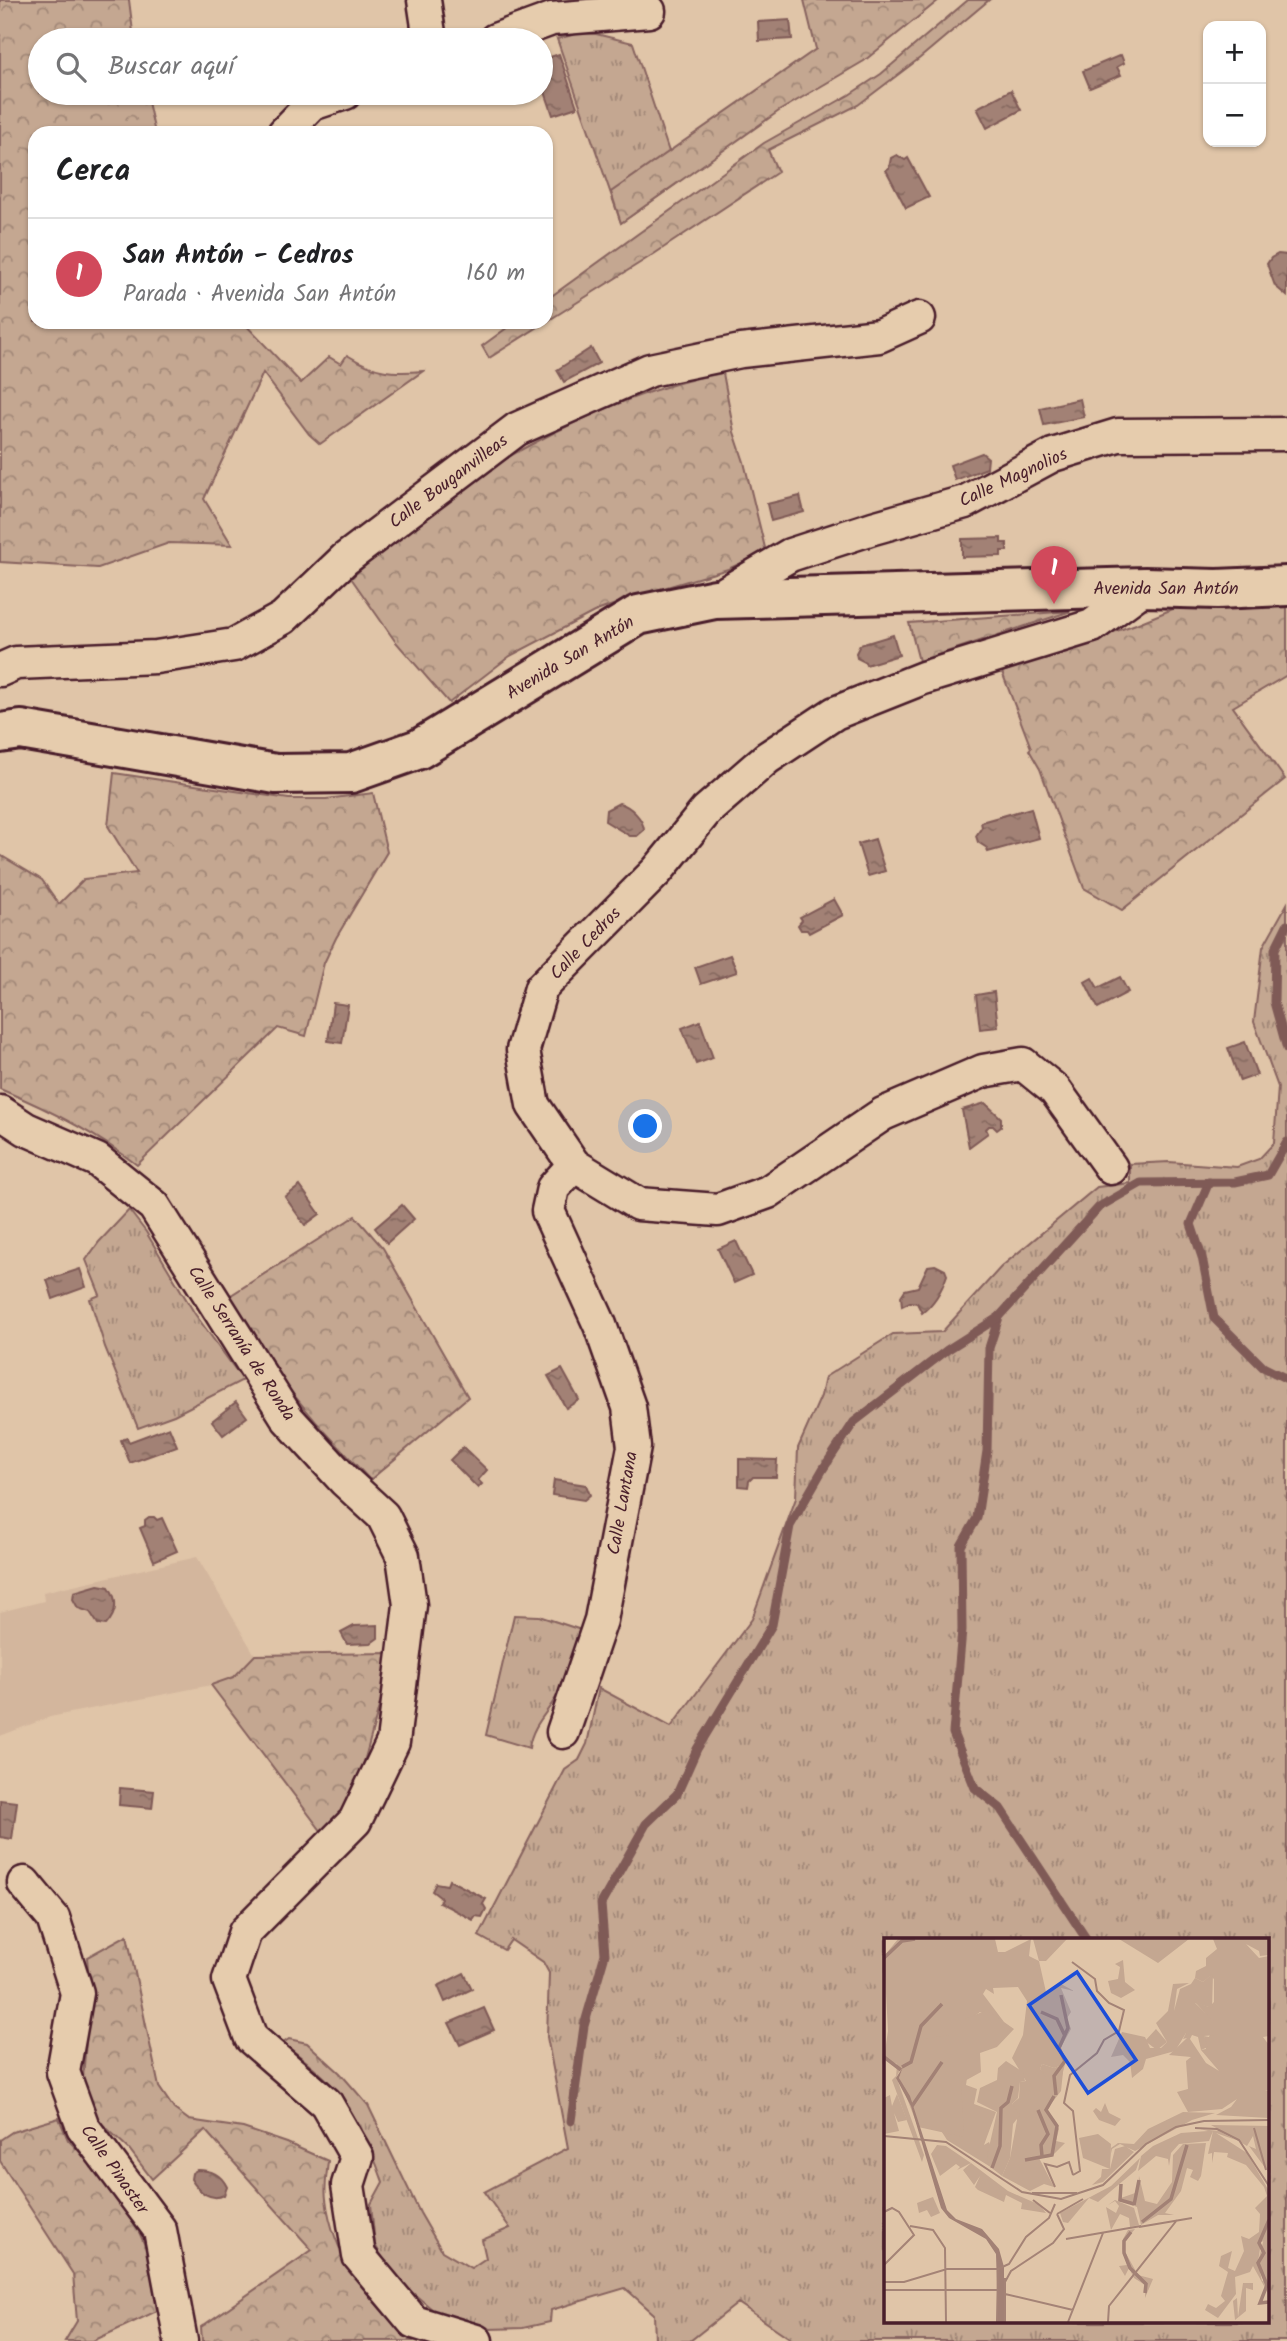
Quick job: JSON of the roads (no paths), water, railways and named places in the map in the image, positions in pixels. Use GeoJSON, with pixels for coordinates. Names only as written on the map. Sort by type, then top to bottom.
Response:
{"type":"FeatureCollection","features":[{"type":"Feature","properties":{"kind":"street"},"geometry":{"type":"LineString","coordinates":[[424,0],[428,28]]}},
{"type":"Feature","properties":{"kind":"street"},"geometry":{"type":"LineString","coordinates":[[528,28],[552,19],[649,11]]}},
{"type":"Feature","properties":{"kind":"street"},"geometry":{"type":"LineString","coordinates":[[291,126],[311,105]]}},
{"type":"Feature","properties":{"kind":"street","name":"Calle Bouganvilleas"},"geometry":{"type":"LineString","coordinates":[[0,670],[16,663],[156,657],[234,645],[283,618],[345,559],[517,429],[650,370],[741,351],[879,336],[919,318]]}},
{"type":"Feature","properties":{"kind":"street","name":"Calle Magnolios"},"geometry":{"type":"LineString","coordinates":[[715,599],[790,555],[873,527],[965,502],[1053,455],[1118,435],[1287,434]]}},
{"type":"Feature","properties":{"kind":"street","name":"Avenida San Antón"},"geometry":{"type":"LineString","coordinates":[[7,740],[276,774],[351,773],[418,749],[638,615],[715,599],[1145,587],[1217,589],[1287,586]]}},
{"type":"Feature","properties":{"kind":"street","name":"Calle Cedros"},"geometry":{"type":"LineString","coordinates":[[1111,1168],[1055,1090],[1023,1065],[983,1071],[883,1114],[768,1192],[718,1210],[638,1204],[574,1165],[533,1105],[523,1050],[541,988],[657,870],[706,811],[767,758],[835,712],[923,678],[1092,626],[1145,587]]}},
{"type":"Feature","properties":{"kind":"street","name":"Calle Serranía de Ronda"},"geometry":{"type":"LineString","coordinates":[[0,1112],[26,1129],[97,1160],[154,1206],[288,1419],[345,1481],[383,1516],[403,1556],[410,1605],[393,1742],[355,1821],[245,1932],[229,1980],[251,2038],[326,2103],[357,2157],[348,2185],[359,2256],[414,2322],[476,2341]]}},
{"type":"Feature","properties":{"kind":"street","name":"Calle Lantana"},"geometry":{"type":"LineString","coordinates":[[563,1732],[601,1620],[634,1447],[629,1407],[600,1325],[548,1211],[553,1188],[574,1165]]}},
{"type":"Feature","properties":{"kind":"street","name":"Calle Pinaster"},"geometry":{"type":"LineString","coordinates":[[24,1883],[53,1918],[77,1993],[63,2072],[83,2127],[160,2231],[181,2341]]}},
{"type":"Feature","properties":{"kind":"water"},"geometry":{"type":"Polygon","coordinates":[[[790,20],[792,39],[759,41],[758,22],[790,20]]]}},
{"type":"Feature","properties":{"kind":"water"},"geometry":{"type":"Polygon","coordinates":[[[559,54],[577,107],[553,115],[550,105],[553,105],[553,56],[559,54]]]}},
{"type":"Feature","properties":{"kind":"water"},"geometry":{"type":"Polygon","coordinates":[[[1121,55],[1124,63],[1117,67],[1121,75],[1090,88],[1083,71],[1121,55]]]}},
{"type":"Feature","properties":{"kind":"water"},"geometry":{"type":"Polygon","coordinates":[[[1011,90],[1021,110],[987,128],[977,108],[1011,90]]]}},
{"type":"Feature","properties":{"kind":"water"},"geometry":{"type":"Polygon","coordinates":[[[897,155],[905,160],[908,158],[929,197],[906,208],[886,170],[891,158],[897,155]]]}},
{"type":"Feature","properties":{"kind":"water"},"geometry":{"type":"Polygon","coordinates":[[[1278,254],[1287,255],[1287,296],[1275,286],[1267,264],[1278,254]]]}},
{"type":"Feature","properties":{"kind":"water"},"geometry":{"type":"Polygon","coordinates":[[[591,348],[599,363],[564,382],[557,370],[591,348]]]}},
{"type":"Feature","properties":{"kind":"water"},"geometry":{"type":"Polygon","coordinates":[[[1080,399],[1084,417],[1044,425],[1040,408],[1080,399]]]}},
{"type":"Feature","properties":{"kind":"water"},"geometry":{"type":"Polygon","coordinates":[[[982,453],[988,458],[987,468],[955,480],[950,465],[982,453]]]}},
{"type":"Feature","properties":{"kind":"water"},"geometry":{"type":"Polygon","coordinates":[[[800,496],[804,512],[771,521],[767,504],[800,496]]]}},
{"type":"Feature","properties":{"kind":"water"},"geometry":{"type":"Polygon","coordinates":[[[1001,538],[1001,543],[1007,543],[1007,551],[1001,551],[1001,556],[962,557],[962,539],[1001,538]]]}},
{"type":"Feature","properties":{"kind":"water"},"geometry":{"type":"Polygon","coordinates":[[[893,635],[899,655],[866,665],[857,658],[860,645],[893,635]]]}},
{"type":"Feature","properties":{"kind":"water"},"geometry":{"type":"Polygon","coordinates":[[[619,803],[639,817],[644,830],[637,836],[630,836],[605,821],[606,810],[619,803]]]}},
{"type":"Feature","properties":{"kind":"water"},"geometry":{"type":"Polygon","coordinates":[[[1031,808],[1039,838],[988,852],[987,848],[978,842],[976,836],[982,827],[981,822],[1031,808]]]}},
{"type":"Feature","properties":{"kind":"water"},"geometry":{"type":"Polygon","coordinates":[[[875,839],[885,871],[868,876],[858,844],[875,839]]]}},
{"type":"Feature","properties":{"kind":"water"},"geometry":{"type":"Polygon","coordinates":[[[834,899],[843,915],[809,933],[807,930],[801,930],[798,925],[802,920],[800,917],[834,899]]]}},
{"type":"Feature","properties":{"kind":"water"},"geometry":{"type":"Polygon","coordinates":[[[730,955],[737,972],[701,984],[695,967],[730,955]]]}},
{"type":"Feature","properties":{"kind":"water"},"geometry":{"type":"Polygon","coordinates":[[[1120,977],[1128,992],[1098,1008],[1085,982],[1092,978],[1098,988],[1120,977]]]}},
{"type":"Feature","properties":{"kind":"water"},"geometry":{"type":"Polygon","coordinates":[[[994,992],[998,1027],[980,1029],[976,995],[994,992]]]}},
{"type":"Feature","properties":{"kind":"water"},"geometry":{"type":"Polygon","coordinates":[[[333,1003],[348,1005],[342,1043],[328,1041],[333,1003]]]}},
{"type":"Feature","properties":{"kind":"water"},"geometry":{"type":"Polygon","coordinates":[[[700,1021],[713,1058],[696,1064],[682,1028],[700,1021]]]}},
{"type":"Feature","properties":{"kind":"water"},"geometry":{"type":"Polygon","coordinates":[[[1245,1042],[1257,1075],[1240,1081],[1228,1048],[1245,1042]]]}},
{"type":"Feature","properties":{"kind":"water"},"geometry":{"type":"Polygon","coordinates":[[[985,1103],[1001,1118],[1001,1127],[997,1130],[989,1126],[986,1129],[988,1133],[969,1147],[962,1110],[985,1103]]]}},
{"type":"Feature","properties":{"kind":"water"},"geometry":{"type":"Polygon","coordinates":[[[300,1186],[320,1214],[305,1225],[285,1197],[300,1186]]]}},
{"type":"Feature","properties":{"kind":"water"},"geometry":{"type":"Polygon","coordinates":[[[402,1205],[414,1219],[387,1243],[375,1228],[402,1205]]]}},
{"type":"Feature","properties":{"kind":"water"},"geometry":{"type":"Polygon","coordinates":[[[736,1241],[752,1275],[734,1283],[718,1249],[736,1241]]]}},
{"type":"Feature","properties":{"kind":"water"},"geometry":{"type":"Polygon","coordinates":[[[935,1265],[945,1270],[947,1275],[934,1301],[922,1313],[917,1303],[910,1302],[902,1306],[901,1296],[905,1290],[918,1287],[928,1266],[935,1265]]]}},
{"type":"Feature","properties":{"kind":"water"},"geometry":{"type":"Polygon","coordinates":[[[80,1269],[86,1287],[53,1299],[47,1280],[80,1269]]]}},
{"type":"Feature","properties":{"kind":"water"},"geometry":{"type":"Polygon","coordinates":[[[562,1369],[579,1400],[566,1408],[548,1376],[562,1369]]]}},
{"type":"Feature","properties":{"kind":"water"},"geometry":{"type":"Polygon","coordinates":[[[236,1402],[247,1417],[223,1435],[212,1421],[236,1402]]]}},
{"type":"Feature","properties":{"kind":"water"},"geometry":{"type":"Polygon","coordinates":[[[169,1427],[177,1446],[130,1463],[121,1440],[127,1438],[129,1442],[169,1427]]]}},
{"type":"Feature","properties":{"kind":"water"},"geometry":{"type":"Polygon","coordinates":[[[463,1447],[487,1470],[478,1480],[482,1484],[478,1488],[450,1460],[463,1447]]]}},
{"type":"Feature","properties":{"kind":"water"},"geometry":{"type":"Polygon","coordinates":[[[739,1459],[777,1460],[776,1477],[753,1477],[748,1487],[739,1486],[739,1459]]]}},
{"type":"Feature","properties":{"kind":"water"},"geometry":{"type":"Polygon","coordinates":[[[554,1480],[586,1485],[590,1495],[584,1500],[552,1495],[554,1480]]]}},
{"type":"Feature","properties":{"kind":"water"},"geometry":{"type":"Polygon","coordinates":[[[149,1517],[157,1520],[162,1518],[177,1551],[154,1561],[140,1528],[145,1526],[145,1520],[149,1517]]]}},
{"type":"Feature","properties":{"kind":"water"},"geometry":{"type":"Polygon","coordinates":[[[98,1585],[109,1587],[115,1602],[114,1611],[106,1625],[98,1624],[90,1612],[78,1608],[73,1599],[74,1592],[98,1585]]]}},
{"type":"Feature","properties":{"kind":"water"},"geometry":{"type":"Polygon","coordinates":[[[378,1625],[378,1638],[371,1643],[347,1644],[341,1633],[354,1626],[378,1625]]]}},
{"type":"Feature","properties":{"kind":"water"},"geometry":{"type":"Polygon","coordinates":[[[120,1788],[154,1791],[152,1808],[119,1805],[120,1788]]]}},
{"type":"Feature","properties":{"kind":"water"},"geometry":{"type":"Polygon","coordinates":[[[0,1800],[17,1802],[12,1839],[0,1837],[0,1800]]]}},
{"type":"Feature","properties":{"kind":"water"},"geometry":{"type":"Polygon","coordinates":[[[449,1880],[486,1899],[483,1904],[486,1909],[482,1917],[475,1916],[473,1920],[439,1902],[441,1898],[432,1891],[436,1883],[447,1885],[449,1880]]]}},
{"type":"Feature","properties":{"kind":"water"},"geometry":{"type":"Polygon","coordinates":[[[464,1973],[472,1989],[445,2002],[438,1986],[464,1973]]]}},
{"type":"Feature","properties":{"kind":"water"},"geometry":{"type":"Polygon","coordinates":[[[484,2008],[494,2030],[460,2045],[449,2023],[484,2008]]]}},
{"type":"Feature","properties":{"kind":"water"},"geometry":{"type":"Polygon","coordinates":[[[197,2170],[219,2176],[227,2187],[224,2195],[210,2196],[197,2188],[191,2179],[192,2173],[197,2170]]]}},
{"type":"Feature","properties":{"kind":"waterway"},"geometry":{"type":"LineString","coordinates":[[1287,925],[1275,949],[1274,1002],[1287,1049]]}},
{"type":"Feature","properties":{"kind":"waterway"},"geometry":{"type":"LineString","coordinates":[[571,2121],[584,2026],[605,1954],[601,1904],[646,1824],[677,1794],[697,1749],[772,1625],[790,1526],[854,1422],[947,1350],[999,1317],[1099,1207],[1141,1183],[1235,1182],[1268,1175],[1287,1142]]}},
{"type":"Feature","properties":{"kind":"waterway"},"geometry":{"type":"LineString","coordinates":[[1209,1182],[1191,1224],[1202,1257],[1214,1318],[1263,1367],[1287,1379]]}},
{"type":"Feature","properties":{"kind":"waterway"},"geometry":{"type":"LineString","coordinates":[[999,1317],[989,1348],[987,1451],[977,1518],[961,1546],[962,1630],[953,1733],[975,1788],[1000,1808],[1086,1938]]}},
{"type":"Feature","properties":{"kind":"place","name":"San Antón - Cedros"},"geometry":{"type":"Point","coordinates":[1054,604]}}]}
